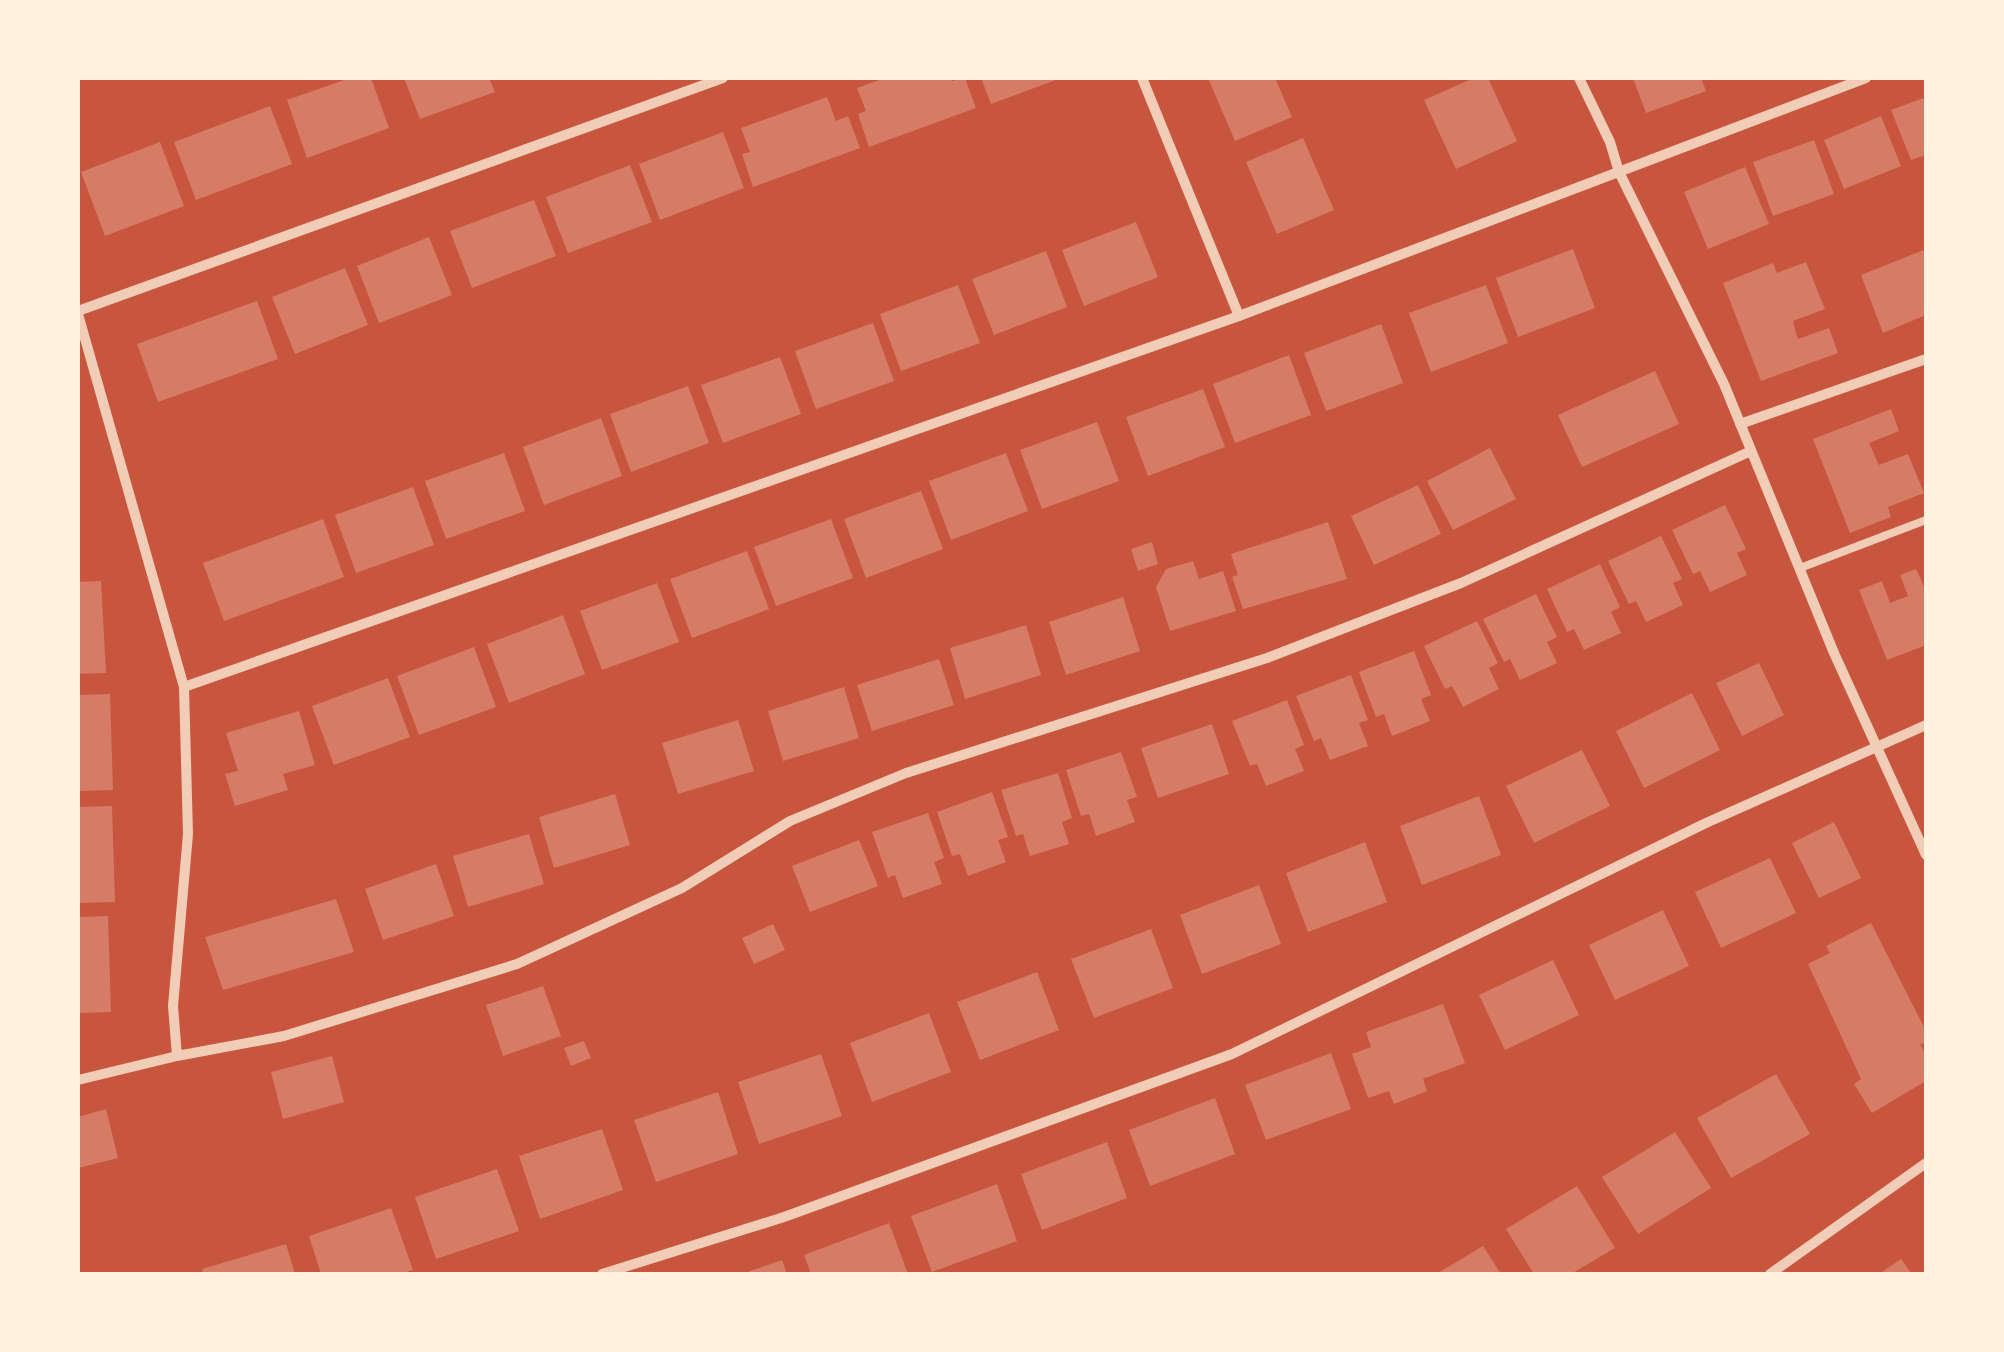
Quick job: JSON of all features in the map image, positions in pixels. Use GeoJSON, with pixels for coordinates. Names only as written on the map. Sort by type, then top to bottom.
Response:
{"type":"FeatureCollection","features":[{"type":"Feature","properties":{"kind":"street"},"geometry":{"type":"LineString","coordinates":[[177,1056],[174,1006],[188,834],[184,687],[78,312],[723,78]]}},
{"type":"Feature","properties":{"kind":"street"},"geometry":{"type":"LineString","coordinates":[[1142,78],[1240,316]]}},
{"type":"Feature","properties":{"kind":"street"},"geometry":{"type":"LineString","coordinates":[[1579,78],[1610,142],[1619,172],[1740,424],[1926,855]]}},
{"type":"Feature","properties":{"kind":"street"},"geometry":{"type":"LineString","coordinates":[[184,687],[1240,316],[1866,78]]}},
{"type":"Feature","properties":{"kind":"street"},"geometry":{"type":"LineString","coordinates":[[1740,424],[1926,359]]}},
{"type":"Feature","properties":{"kind":"street"},"geometry":{"type":"LineString","coordinates":[[78,1080],[284,1036],[517,964],[682,888],[790,821],[840,800],[906,773],[1302,644],[1460,584],[1752,451]]}},
{"type":"Feature","properties":{"kind":"street"},"geometry":{"type":"LineString","coordinates":[[602,1274],[784,1217],[1232,1054],[1706,823],[1926,725]]}},
{"type":"Feature","properties":{"kind":"street"},"geometry":{"type":"LineString","coordinates":[[1770,1274],[1926,1164]]}},
{"type":"Feature","properties":{"kind":"lane"},"geometry":{"type":"LineString","coordinates":[[1800,568],[1926,520]]}},
{"type":"Feature","properties":{"kind":"building"},"geometry":{"type":"Polygon","coordinates":[[[350,78],[371,78],[389,128],[307,158],[287,100],[350,78]]]}},
{"type":"Feature","properties":{"kind":"building"},"geometry":{"type":"Polygon","coordinates":[[[404,78],[489,78],[495,92],[420,119],[404,78]]]}},
{"type":"Feature","properties":{"kind":"building"},"geometry":{"type":"Polygon","coordinates":[[[885,78],[965,78],[976,108],[869,147],[858,114],[866,111],[857,88],[885,78]]]}},
{"type":"Feature","properties":{"kind":"building"},"geometry":{"type":"Polygon","coordinates":[[[981,78],[1061,78],[991,104],[981,78]]]}},
{"type":"Feature","properties":{"kind":"building"},"geometry":{"type":"Polygon","coordinates":[[[1208,78],[1275,78],[1292,117],[1235,141],[1208,78]]]}},
{"type":"Feature","properties":{"kind":"building"},"geometry":{"type":"Polygon","coordinates":[[[1474,78],[1488,78],[1517,141],[1456,169],[1424,100],[1474,78]]]}},
{"type":"Feature","properties":{"kind":"building"},"geometry":{"type":"Polygon","coordinates":[[[1633,78],[1701,78],[1706,91],[1646,113],[1633,78]]]}},
{"type":"Feature","properties":{"kind":"building"},"geometry":{"type":"Polygon","coordinates":[[[827,97],[836,121],[848,116],[860,148],[753,187],[742,154],[750,152],[741,128],[827,97]]]}},
{"type":"Feature","properties":{"kind":"building"},"geometry":{"type":"Polygon","coordinates":[[[1926,97],[1926,155],[1911,160],[1891,110],[1926,97]]]}},
{"type":"Feature","properties":{"kind":"building"},"geometry":{"type":"Polygon","coordinates":[[[270,106],[292,164],[196,200],[174,142],[270,106]]]}},
{"type":"Feature","properties":{"kind":"building"},"geometry":{"type":"Polygon","coordinates":[[[1881,116],[1901,166],[1844,189],[1824,140],[1881,116]]]}},
{"type":"Feature","properties":{"kind":"building"},"geometry":{"type":"Polygon","coordinates":[[[723,132],[744,188],[660,220],[639,164],[723,132]]]}},
{"type":"Feature","properties":{"kind":"building"},"geometry":{"type":"Polygon","coordinates":[[[1303,138],[1334,210],[1277,234],[1246,162],[1303,138]]]}},
{"type":"Feature","properties":{"kind":"building"},"geometry":{"type":"Polygon","coordinates":[[[1814,140],[1834,194],[1773,216],[1753,162],[1814,140]]]}},
{"type":"Feature","properties":{"kind":"building"},"geometry":{"type":"Polygon","coordinates":[[[160,142],[184,206],[105,236],[81,172],[160,142]]]}},
{"type":"Feature","properties":{"kind":"building"},"geometry":{"type":"Polygon","coordinates":[[[630,165],[652,222],[568,253],[546,197],[630,165]]]}},
{"type":"Feature","properties":{"kind":"building"},"geometry":{"type":"Polygon","coordinates":[[[1745,167],[1769,224],[1708,249],[1684,192],[1745,167]]]}},
{"type":"Feature","properties":{"kind":"building"},"geometry":{"type":"Polygon","coordinates":[[[534,200],[556,256],[472,288],[450,231],[534,200]]]}},
{"type":"Feature","properties":{"kind":"building"},"geometry":{"type":"Polygon","coordinates":[[[1136,222],[1158,277],[1084,306],[1062,250],[1136,222]]]}},
{"type":"Feature","properties":{"kind":"building"},"geometry":{"type":"Polygon","coordinates":[[[429,237],[452,295],[379,323],[357,266],[429,237]]]}},
{"type":"Feature","properties":{"kind":"building"},"geometry":{"type":"Polygon","coordinates":[[[1573,249],[1595,308],[1518,337],[1496,278],[1573,249]]]}},
{"type":"Feature","properties":{"kind":"building"},"geometry":{"type":"Polygon","coordinates":[[[1926,249],[1926,315],[1883,333],[1861,275],[1926,249]]]}},
{"type":"Feature","properties":{"kind":"building"},"geometry":{"type":"Polygon","coordinates":[[[1046,251],[1067,307],[994,335],[972,279],[1046,251]]]}},
{"type":"Feature","properties":{"kind":"building"},"geometry":{"type":"Polygon","coordinates":[[[1806,262],[1825,309],[1793,321],[1798,339],[1829,328],[1838,353],[1761,381],[1723,283],[1773,263],[1777,273],[1806,262]]]}},
{"type":"Feature","properties":{"kind":"building"},"geometry":{"type":"Polygon","coordinates":[[[345,268],[368,325],[295,354],[272,297],[345,268]]]}},
{"type":"Feature","properties":{"kind":"building"},"geometry":{"type":"Polygon","coordinates":[[[958,285],[980,343],[901,371],[880,314],[958,285]]]}},
{"type":"Feature","properties":{"kind":"building"},"geometry":{"type":"Polygon","coordinates":[[[1486,285],[1508,343],[1431,372],[1409,313],[1486,285]]]}},
{"type":"Feature","properties":{"kind":"building"},"geometry":{"type":"Polygon","coordinates":[[[257,301],[278,359],[158,402],[137,344],[257,301]]]}},
{"type":"Feature","properties":{"kind":"building"},"geometry":{"type":"Polygon","coordinates":[[[873,323],[894,381],[816,409],[795,351],[873,323]]]}},
{"type":"Feature","properties":{"kind":"building"},"geometry":{"type":"Polygon","coordinates":[[[1381,324],[1403,383],[1326,411],[1304,353],[1381,324]]]}},
{"type":"Feature","properties":{"kind":"building"},"geometry":{"type":"Polygon","coordinates":[[[1289,355],[1311,415],[1235,443],[1213,384],[1289,355]]]}},
{"type":"Feature","properties":{"kind":"building"},"geometry":{"type":"Polygon","coordinates":[[[780,357],[801,414],[723,443],[701,385],[780,357]]]}},
{"type":"Feature","properties":{"kind":"building"},"geometry":{"type":"Polygon","coordinates":[[[1655,371],[1679,424],[1582,467],[1558,415],[1655,371]]]}},
{"type":"Feature","properties":{"kind":"building"},"geometry":{"type":"Polygon","coordinates":[[[688,386],[709,443],[631,472],[610,414],[688,386]]]}},
{"type":"Feature","properties":{"kind":"building"},"geometry":{"type":"Polygon","coordinates":[[[1203,389],[1225,447],[1148,476],[1126,417],[1203,389]]]}},
{"type":"Feature","properties":{"kind":"building"},"geometry":{"type":"Polygon","coordinates":[[[1891,409],[1899,431],[1869,443],[1879,465],[1908,454],[1924,493],[1888,507],[1891,517],[1850,533],[1813,439],[1891,409]]]}},
{"type":"Feature","properties":{"kind":"building"},"geometry":{"type":"Polygon","coordinates":[[[601,418],[622,476],[544,505],[523,447],[601,418]]]}},
{"type":"Feature","properties":{"kind":"building"},"geometry":{"type":"Polygon","coordinates":[[[1097,422],[1119,481],[1042,509],[1020,450],[1097,422]]]}},
{"type":"Feature","properties":{"kind":"building"},"geometry":{"type":"Polygon","coordinates":[[[1490,448],[1516,499],[1453,530],[1427,481],[1490,448]]]}},
{"type":"Feature","properties":{"kind":"building"},"geometry":{"type":"Polygon","coordinates":[[[504,453],[525,511],[446,539],[425,481],[504,453]]]}},
{"type":"Feature","properties":{"kind":"building"},"geometry":{"type":"Polygon","coordinates":[[[1006,453],[1028,511],[951,540],[929,481],[1006,453]]]}},
{"type":"Feature","properties":{"kind":"building"},"geometry":{"type":"Polygon","coordinates":[[[1418,485],[1441,534],[1374,565],[1351,516],[1418,485]]]}},
{"type":"Feature","properties":{"kind":"building"},"geometry":{"type":"Polygon","coordinates":[[[413,487],[434,545],[356,573],[335,515],[413,487]]]}},
{"type":"Feature","properties":{"kind":"building"},"geometry":{"type":"Polygon","coordinates":[[[921,491],[943,549],[866,578],[844,519],[921,491]]]}},
{"type":"Feature","properties":{"kind":"building"},"geometry":{"type":"Polygon","coordinates":[[[1725,505],[1746,549],[1737,553],[1747,575],[1710,592],[1700,571],[1693,574],[1672,530],[1725,505]]]}},
{"type":"Feature","properties":{"kind":"building"},"geometry":{"type":"Polygon","coordinates":[[[323,519],[344,577],[224,621],[203,563],[323,519]]]}},
{"type":"Feature","properties":{"kind":"building"},"geometry":{"type":"Polygon","coordinates":[[[831,519],[853,578],[776,606],[754,547],[831,519]]]}},
{"type":"Feature","properties":{"kind":"building"},"geometry":{"type":"Polygon","coordinates":[[[1328,522],[1347,579],[1243,609],[1232,577],[1238,575],[1231,554],[1328,522]]]}},
{"type":"Feature","properties":{"kind":"building"},"geometry":{"type":"Polygon","coordinates":[[[1661,536],[1682,579],[1673,583],[1683,605],[1646,622],[1636,601],[1629,604],[1608,561],[1661,536]]]}},
{"type":"Feature","properties":{"kind":"building"},"geometry":{"type":"Polygon","coordinates":[[[1152,542],[1158,564],[1138,571],[1131,549],[1152,542]]]}},
{"type":"Feature","properties":{"kind":"building"},"geometry":{"type":"Polygon","coordinates":[[[747,551],[769,609],[692,638],[670,579],[747,551]]]}},
{"type":"Feature","properties":{"kind":"building"},"geometry":{"type":"Polygon","coordinates":[[[1193,561],[1199,579],[1223,571],[1236,611],[1170,631],[1156,587],[1166,569],[1193,561]]]}},
{"type":"Feature","properties":{"kind":"building"},"geometry":{"type":"Polygon","coordinates":[[[1600,564],[1620,607],[1611,612],[1621,633],[1584,650],[1574,629],[1567,632],[1547,589],[1600,564]]]}},
{"type":"Feature","properties":{"kind":"building"},"geometry":{"type":"Polygon","coordinates":[[[1916,569],[1926,591],[1926,645],[1887,660],[1859,590],[1882,581],[1890,603],[1908,596],[1900,575],[1916,569]]]}},
{"type":"Feature","properties":{"kind":"building"},"geometry":{"type":"Polygon","coordinates":[[[101,581],[106,673],[78,674],[78,582],[101,581]]]}},
{"type":"Feature","properties":{"kind":"building"},"geometry":{"type":"Polygon","coordinates":[[[657,583],[679,642],[602,670],[580,611],[657,583]]]}},
{"type":"Feature","properties":{"kind":"building"},"geometry":{"type":"Polygon","coordinates":[[[1536,594],[1557,637],[1547,642],[1557,663],[1520,680],[1510,659],[1504,662],[1483,619],[1536,594]]]}},
{"type":"Feature","properties":{"kind":"building"},"geometry":{"type":"Polygon","coordinates":[[[1123,597],[1140,651],[1066,675],[1049,622],[1123,597]]]}},
{"type":"Feature","properties":{"kind":"building"},"geometry":{"type":"Polygon","coordinates":[[[563,615],[585,674],[509,703],[487,644],[563,615]]]}},
{"type":"Feature","properties":{"kind":"building"},"geometry":{"type":"Polygon","coordinates":[[[1477,621],[1498,663],[1489,668],[1499,689],[1463,707],[1452,686],[1445,689],[1424,646],[1477,621]]]}},
{"type":"Feature","properties":{"kind":"building"},"geometry":{"type":"Polygon","coordinates":[[[1026,625],[1041,675],[965,699],[950,648],[1026,625]]]}},
{"type":"Feature","properties":{"kind":"building"},"geometry":{"type":"Polygon","coordinates":[[[474,647],[496,707],[419,735],[397,676],[474,647]]]}},
{"type":"Feature","properties":{"kind":"building"},"geometry":{"type":"Polygon","coordinates":[[[1414,651],[1431,695],[1421,699],[1430,721],[1392,736],[1384,714],[1376,717],[1359,672],[1414,651]]]}},
{"type":"Feature","properties":{"kind":"building"},"geometry":{"type":"Polygon","coordinates":[[[939,659],[954,705],[872,731],[857,685],[939,659]]]}},
{"type":"Feature","properties":{"kind":"building"},"geometry":{"type":"Polygon","coordinates":[[[1759,663],[1784,715],[1742,736],[1716,683],[1759,663]]]}},
{"type":"Feature","properties":{"kind":"building"},"geometry":{"type":"Polygon","coordinates":[[[1351,675],[1368,720],[1359,723],[1368,746],[1330,760],[1321,738],[1314,741],[1296,696],[1351,675]]]}},
{"type":"Feature","properties":{"kind":"building"},"geometry":{"type":"Polygon","coordinates":[[[388,678],[410,737],[334,765],[312,706],[388,678]]]}},
{"type":"Feature","properties":{"kind":"building"},"geometry":{"type":"Polygon","coordinates":[[[844,687],[859,738],[783,761],[768,711],[844,687]]]}},
{"type":"Feature","properties":{"kind":"building"},"geometry":{"type":"Polygon","coordinates":[[[1692,693],[1720,750],[1644,788],[1616,731],[1692,693]]]}},
{"type":"Feature","properties":{"kind":"building"},"geometry":{"type":"Polygon","coordinates":[[[110,694],[113,790],[78,791],[78,695],[110,694]]]}},
{"type":"Feature","properties":{"kind":"building"},"geometry":{"type":"Polygon","coordinates":[[[1287,700],[1304,745],[1295,749],[1304,771],[1266,786],[1257,764],[1250,766],[1232,721],[1287,700]]]}},
{"type":"Feature","properties":{"kind":"building"},"geometry":{"type":"Polygon","coordinates":[[[299,711],[315,765],[283,774],[288,790],[235,806],[225,774],[238,771],[226,733],[299,711]]]}},
{"type":"Feature","properties":{"kind":"building"},"geometry":{"type":"Polygon","coordinates":[[[738,720],[754,771],[678,794],[662,743],[738,720]]]}},
{"type":"Feature","properties":{"kind":"building"},"geometry":{"type":"Polygon","coordinates":[[[1212,724],[1229,774],[1158,798],[1141,748],[1212,724]]]}},
{"type":"Feature","properties":{"kind":"building"},"geometry":{"type":"Polygon","coordinates":[[[1582,750],[1610,806],[1534,843],[1506,786],[1582,750]]]}},
{"type":"Feature","properties":{"kind":"building"},"geometry":{"type":"Polygon","coordinates":[[[1121,752],[1137,797],[1127,800],[1135,822],[1096,836],[1089,814],[1081,816],[1066,770],[1121,752]]]}},
{"type":"Feature","properties":{"kind":"building"},"geometry":{"type":"Polygon","coordinates":[[[1058,773],[1072,818],[1062,822],[1069,844],[1030,856],[1023,834],[1016,836],[1001,790],[1058,773]]]}},
{"type":"Feature","properties":{"kind":"building"},"geometry":{"type":"Polygon","coordinates":[[[992,792],[1008,837],[998,840],[1006,862],[968,876],[960,854],[952,856],[937,812],[992,792]]]}},
{"type":"Feature","properties":{"kind":"building"},"geometry":{"type":"Polygon","coordinates":[[[615,794],[630,845],[554,868],[539,817],[615,794]]]}},
{"type":"Feature","properties":{"kind":"building"},"geometry":{"type":"Polygon","coordinates":[[[1479,796],[1501,855],[1422,885],[1400,826],[1479,796]]]}},
{"type":"Feature","properties":{"kind":"building"},"geometry":{"type":"Polygon","coordinates":[[[112,806],[115,902],[78,903],[78,807],[112,806]]]}},
{"type":"Feature","properties":{"kind":"building"},"geometry":{"type":"Polygon","coordinates":[[[928,813],[944,858],[934,862],[942,884],[903,898],[895,875],[888,878],[872,832],[928,813]]]}},
{"type":"Feature","properties":{"kind":"building"},"geometry":{"type":"Polygon","coordinates":[[[1834,822],[1861,878],[1819,898],[1792,843],[1834,822]]]}},
{"type":"Feature","properties":{"kind":"building"},"geometry":{"type":"Polygon","coordinates":[[[529,834],[544,884],[468,907],[453,856],[529,834]]]}},
{"type":"Feature","properties":{"kind":"building"},"geometry":{"type":"Polygon","coordinates":[[[859,840],[878,886],[810,912],[792,866],[859,840]]]}},
{"type":"Feature","properties":{"kind":"building"},"geometry":{"type":"Polygon","coordinates":[[[1365,842],[1387,902],[1308,932],[1286,873],[1365,842]]]}},
{"type":"Feature","properties":{"kind":"building"},"geometry":{"type":"Polygon","coordinates":[[[1770,858],[1796,913],[1721,948],[1695,892],[1770,858]]]}},
{"type":"Feature","properties":{"kind":"building"},"geometry":{"type":"Polygon","coordinates":[[[436,864],[454,916],[383,940],[365,889],[436,864]]]}},
{"type":"Feature","properties":{"kind":"building"},"geometry":{"type":"Polygon","coordinates":[[[1259,885],[1281,944],[1202,974],[1180,915],[1259,885]]]}},
{"type":"Feature","properties":{"kind":"building"},"geometry":{"type":"Polygon","coordinates":[[[336,899],[354,952],[223,990],[205,937],[336,899]]]}},
{"type":"Feature","properties":{"kind":"building"},"geometry":{"type":"Polygon","coordinates":[[[1663,910],[1689,966],[1615,1000],[1589,945],[1663,910]]]}},
{"type":"Feature","properties":{"kind":"building"},"geometry":{"type":"Polygon","coordinates":[[[108,916],[111,1012],[78,1013],[78,917],[108,916]]]}},
{"type":"Feature","properties":{"kind":"building"},"geometry":{"type":"Polygon","coordinates":[[[1871,923],[1926,1031],[1926,1043],[1920,1044],[1926,1055],[1926,1081],[1872,1113],[1854,1084],[1861,1079],[1808,964],[1830,953],[1826,946],[1871,923]]]}},
{"type":"Feature","properties":{"kind":"building"},"geometry":{"type":"Polygon","coordinates":[[[773,924],[785,950],[754,964],[742,938],[773,924]]]}},
{"type":"Feature","properties":{"kind":"building"},"geometry":{"type":"Polygon","coordinates":[[[1151,929],[1173,988],[1094,1018],[1071,959],[1151,929]]]}},
{"type":"Feature","properties":{"kind":"building"},"geometry":{"type":"Polygon","coordinates":[[[1553,960],[1579,1015],[1505,1050],[1479,995],[1553,960]]]}},
{"type":"Feature","properties":{"kind":"building"},"geometry":{"type":"Polygon","coordinates":[[[1037,972],[1059,1030],[980,1060],[957,1002],[1037,972]]]}},
{"type":"Feature","properties":{"kind":"building"},"geometry":{"type":"Polygon","coordinates":[[[543,986],[561,1036],[503,1056],[486,1005],[543,986]]]}},
{"type":"Feature","properties":{"kind":"building"},"geometry":{"type":"Polygon","coordinates":[[[1443,1004],[1465,1063],[1423,1079],[1427,1091],[1394,1104],[1389,1091],[1368,1098],[1352,1054],[1371,1047],[1366,1032],[1443,1004]]]}},
{"type":"Feature","properties":{"kind":"building"},"geometry":{"type":"Polygon","coordinates":[[[929,1013],[951,1072],[872,1102],[850,1043],[929,1013]]]}},
{"type":"Feature","properties":{"kind":"building"},"geometry":{"type":"Polygon","coordinates":[[[584,1041],[591,1058],[571,1066],[564,1048],[584,1041]]]}},
{"type":"Feature","properties":{"kind":"building"},"geometry":{"type":"Polygon","coordinates":[[[1331,1053],[1351,1109],[1266,1140],[1245,1085],[1331,1053]]]}},
{"type":"Feature","properties":{"kind":"building"},"geometry":{"type":"Polygon","coordinates":[[[821,1054],[842,1116],[759,1144],[738,1082],[821,1054]]]}},
{"type":"Feature","properties":{"kind":"building"},"geometry":{"type":"Polygon","coordinates":[[[332,1056],[344,1102],[283,1119],[271,1072],[332,1056]]]}},
{"type":"Feature","properties":{"kind":"building"},"geometry":{"type":"Polygon","coordinates":[[[1776,1074],[1810,1134],[1731,1178],[1697,1118],[1776,1074]]]}},
{"type":"Feature","properties":{"kind":"building"},"geometry":{"type":"Polygon","coordinates":[[[718,1092],[738,1154],[656,1182],[634,1120],[718,1092]]]}},
{"type":"Feature","properties":{"kind":"building"},"geometry":{"type":"Polygon","coordinates":[[[1215,1098],[1235,1154],[1150,1186],[1129,1130],[1215,1098]]]}},
{"type":"Feature","properties":{"kind":"building"},"geometry":{"type":"Polygon","coordinates":[[[106,1109],[118,1158],[78,1168],[78,1117],[106,1109]]]}},
{"type":"Feature","properties":{"kind":"building"},"geometry":{"type":"Polygon","coordinates":[[[602,1129],[623,1190],[540,1219],[519,1156],[602,1129]]]}},
{"type":"Feature","properties":{"kind":"building"},"geometry":{"type":"Polygon","coordinates":[[[1675,1132],[1711,1188],[1638,1234],[1602,1177],[1675,1132]]]}},
{"type":"Feature","properties":{"kind":"building"},"geometry":{"type":"Polygon","coordinates":[[[1107,1142],[1127,1198],[1042,1230],[1021,1174],[1107,1142]]]}},
{"type":"Feature","properties":{"kind":"building"},"geometry":{"type":"Polygon","coordinates":[[[497,1169],[519,1231],[436,1259],[415,1197],[497,1169]]]}},
{"type":"Feature","properties":{"kind":"building"},"geometry":{"type":"Polygon","coordinates":[[[997,1184],[1017,1241],[932,1272],[911,1216],[997,1184]]]}},
{"type":"Feature","properties":{"kind":"building"},"geometry":{"type":"Polygon","coordinates":[[[1577,1186],[1615,1248],[1571,1274],[1534,1274],[1506,1229],[1577,1186]]]}},
{"type":"Feature","properties":{"kind":"building"},"geometry":{"type":"Polygon","coordinates":[[[391,1208],[413,1270],[399,1274],[321,1274],[309,1236],[391,1208]]]}},
{"type":"Feature","properties":{"kind":"building"},"geometry":{"type":"Polygon","coordinates":[[[889,1223],[908,1274],[811,1274],[804,1255],[889,1223]]]}},
{"type":"Feature","properties":{"kind":"building"},"geometry":{"type":"Polygon","coordinates":[[[286,1244],[295,1274],[204,1274],[202,1269],[286,1244]]]}},
{"type":"Feature","properties":{"kind":"building"},"geometry":{"type":"Polygon","coordinates":[[[1483,1246],[1501,1274],[1436,1274],[1448,1267],[1483,1246]]]}},
{"type":"Feature","properties":{"kind":"building"},"geometry":{"type":"Polygon","coordinates":[[[1901,1259],[1912,1274],[1879,1274],[1901,1259]]]}},
{"type":"Feature","properties":{"kind":"building"},"geometry":{"type":"Polygon","coordinates":[[[782,1260],[787,1274],[742,1274],[782,1260]]]}}]}
